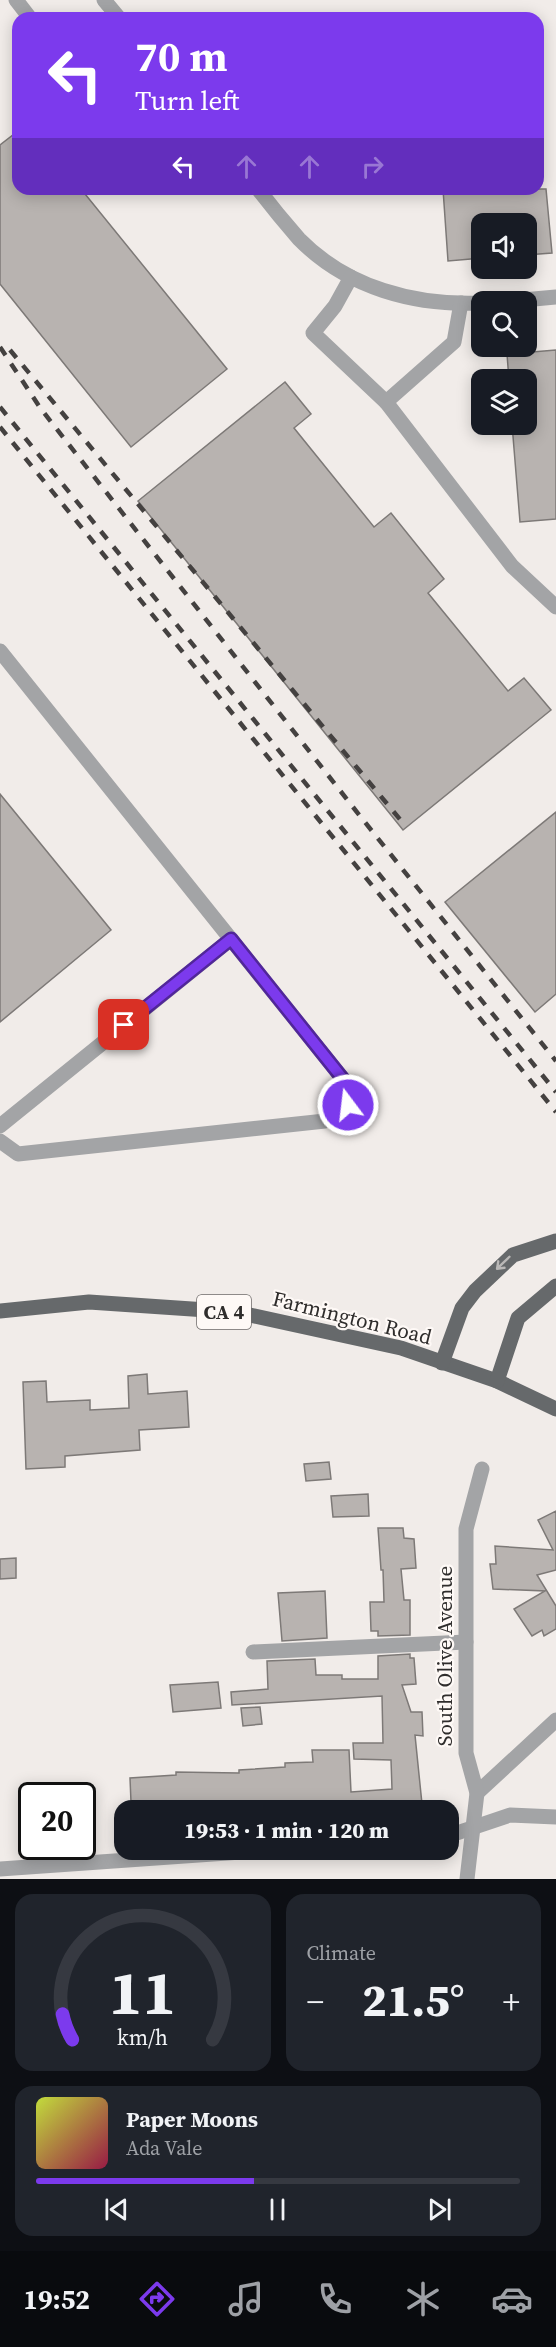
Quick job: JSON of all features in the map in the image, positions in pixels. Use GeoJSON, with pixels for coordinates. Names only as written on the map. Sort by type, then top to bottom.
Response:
{"type":"FeatureCollection","features":[{"type":"Feature","properties":{"kind":"main road","name":"Farmington Road"},"geometry":{"type":"LineString","coordinates":[[442,1362],[462,1308],[475,1291],[513,1255],[556,1241]]}},
{"type":"Feature","properties":{"kind":"main road"},"geometry":{"type":"LineString","coordinates":[[497,1381],[518,1318],[556,1286]]}},
{"type":"Feature","properties":{"kind":"main road","name":"Farmington Road"},"geometry":{"type":"LineString","coordinates":[[0,1311],[89,1302],[236,1312],[401,1348],[497,1381]]}},
{"type":"Feature","properties":{"kind":"main road","name":"CA 4"},"geometry":{"type":"LineString","coordinates":[[497,1381],[556,1409]]}},
{"type":"Feature","properties":{"kind":"street"},"geometry":{"type":"LineString","coordinates":[[16,0],[25,12]]}},
{"type":"Feature","properties":{"kind":"street"},"geometry":{"type":"LineString","coordinates":[[105,0],[114,12]]}},
{"type":"Feature","properties":{"kind":"street"},"geometry":{"type":"LineString","coordinates":[[265,195],[299,238],[318,255],[351,277],[376,289],[401,296],[441,303],[471,303]]}},
{"type":"Feature","properties":{"kind":"street"},"geometry":{"type":"LineString","coordinates":[[351,277],[335,306],[313,333],[386,402],[512,566],[556,607]]}},
{"type":"Feature","properties":{"kind":"street"},"geometry":{"type":"LineString","coordinates":[[537,299],[556,297]]}},
{"type":"Feature","properties":{"kind":"street"},"geometry":{"type":"LineString","coordinates":[[386,402],[454,342],[461,303]]}},
{"type":"Feature","properties":{"kind":"street"},"geometry":{"type":"LineString","coordinates":[[0,651],[347,1084],[348,1105],[325,1121],[30,1153],[18,1154],[0,1141]]}},
{"type":"Feature","properties":{"kind":"street"},"geometry":{"type":"LineString","coordinates":[[0,1126],[231,939]]}},
{"type":"Feature","properties":{"kind":"street","name":"South Olive Avenue"},"geometry":{"type":"LineString","coordinates":[[468,1879],[477,1793],[466,1753],[466,1529],[482,1469]]}},
{"type":"Feature","properties":{"kind":"street"},"geometry":{"type":"LineString","coordinates":[[253,1652],[466,1642]]}},
{"type":"Feature","properties":{"kind":"street"},"geometry":{"type":"LineString","coordinates":[[477,1793],[556,1720]]}},
{"type":"Feature","properties":{"kind":"street"},"geometry":{"type":"LineString","coordinates":[[459,1832],[516,1814],[556,1817]]}},
{"type":"Feature","properties":{"kind":"street"},"geometry":{"type":"LineString","coordinates":[[0,1869],[127,1860]]}},
{"type":"Feature","properties":{"kind":"building"},"geometry":{"type":"Polygon","coordinates":[[[12,136],[12,195],[86,195],[227,369],[131,447],[0,284],[0,145],[12,136]]]}},
{"type":"Feature","properties":{"kind":"building"},"geometry":{"type":"Polygon","coordinates":[[[544,189],[546,189],[552,253],[537,254],[537,213],[471,213],[471,259],[448,261],[443,195],[544,195],[544,189]]]}},
{"type":"Feature","properties":{"kind":"building"},"geometry":{"type":"Polygon","coordinates":[[[556,350],[556,519],[520,522],[513,435],[537,435],[537,369],[508,369],[507,357],[537,357],[537,352],[556,350]]]}},
{"type":"Feature","properties":{"kind":"building"},"geometry":{"type":"Polygon","coordinates":[[[285,382],[311,414],[294,428],[374,527],[391,513],[444,579],[428,593],[508,691],[524,678],[551,710],[403,830],[138,501],[285,382]]]}},
{"type":"Feature","properties":{"kind":"building"},"geometry":{"type":"Polygon","coordinates":[[[0,794],[111,930],[0,1022],[0,794]]]}},
{"type":"Feature","properties":{"kind":"building"},"geometry":{"type":"Polygon","coordinates":[[[556,812],[556,994],[535,1012],[445,902],[556,812]]]}},
{"type":"Feature","properties":{"kind":"building"},"geometry":{"type":"Polygon","coordinates":[[[147,1374],[148,1394],[187,1391],[189,1427],[139,1430],[140,1450],[65,1456],[65,1467],[26,1469],[23,1382],[46,1381],[47,1402],[90,1400],[90,1410],[129,1408],[128,1376],[147,1374]]]}},
{"type":"Feature","properties":{"kind":"building"},"geometry":{"type":"Polygon","coordinates":[[[329,1462],[331,1479],[306,1481],[304,1464],[329,1462]]]}},
{"type":"Feature","properties":{"kind":"building"},"geometry":{"type":"Polygon","coordinates":[[[368,1494],[369,1516],[333,1517],[331,1496],[368,1494]]]}},
{"type":"Feature","properties":{"kind":"building"},"geometry":{"type":"Polygon","coordinates":[[[556,1511],[556,1570],[537,1575],[556,1606],[556,1629],[544,1636],[542,1630],[532,1636],[514,1609],[545,1591],[493,1589],[490,1564],[496,1564],[495,1546],[553,1550],[538,1520],[556,1511]]]}},
{"type":"Feature","properties":{"kind":"building"},"geometry":{"type":"Polygon","coordinates":[[[378,1528],[403,1528],[404,1538],[414,1539],[416,1568],[401,1569],[404,1600],[410,1600],[410,1635],[378,1636],[378,1631],[371,1631],[370,1602],[384,1602],[378,1528]]]}},
{"type":"Feature","properties":{"kind":"building"},"geometry":{"type":"Polygon","coordinates":[[[16,1558],[16,1578],[0,1579],[0,1559],[16,1558]]]}},
{"type":"Feature","properties":{"kind":"building"},"geometry":{"type":"Polygon","coordinates":[[[325,1591],[327,1638],[282,1641],[278,1593],[325,1591]]]}},
{"type":"Feature","properties":{"kind":"building"},"geometry":{"type":"Polygon","coordinates":[[[410,1654],[410,1658],[414,1658],[416,1684],[402,1685],[411,1712],[422,1712],[423,1736],[415,1735],[422,1800],[131,1800],[130,1778],[176,1775],[176,1772],[239,1773],[239,1770],[285,1767],[285,1763],[313,1762],[312,1750],[349,1750],[351,1792],[392,1789],[391,1760],[354,1759],[353,1743],[383,1743],[382,1696],[232,1705],[231,1692],[268,1689],[267,1661],[315,1659],[316,1675],[342,1675],[342,1679],[378,1679],[378,1656],[410,1654]]]}},
{"type":"Feature","properties":{"kind":"building"},"geometry":{"type":"Polygon","coordinates":[[[218,1682],[221,1708],[173,1712],[170,1685],[218,1682]]]}},
{"type":"Feature","properties":{"kind":"building"},"geometry":{"type":"Polygon","coordinates":[[[260,1707],[262,1724],[243,1726],[241,1708],[260,1707]]]}},
{"type":"Feature","properties":{"kind":"railway"},"geometry":{"type":"LineString","coordinates":[[0,347],[41,409],[360,816],[556,1061]]}},
{"type":"Feature","properties":{"kind":"railway"},"geometry":{"type":"LineString","coordinates":[[10,350],[403,823]]}},
{"type":"Feature","properties":{"kind":"railway"},"geometry":{"type":"LineString","coordinates":[[0,407],[556,1092]]}},
{"type":"Feature","properties":{"kind":"railway"},"geometry":{"type":"LineString","coordinates":[[0,427],[556,1112]]}},
{"type":"Feature","properties":{"kind":"route"},"geometry":{"type":"LineString","coordinates":[[124,1025],[231,939],[347,1084],[348,1105]]}}]}
